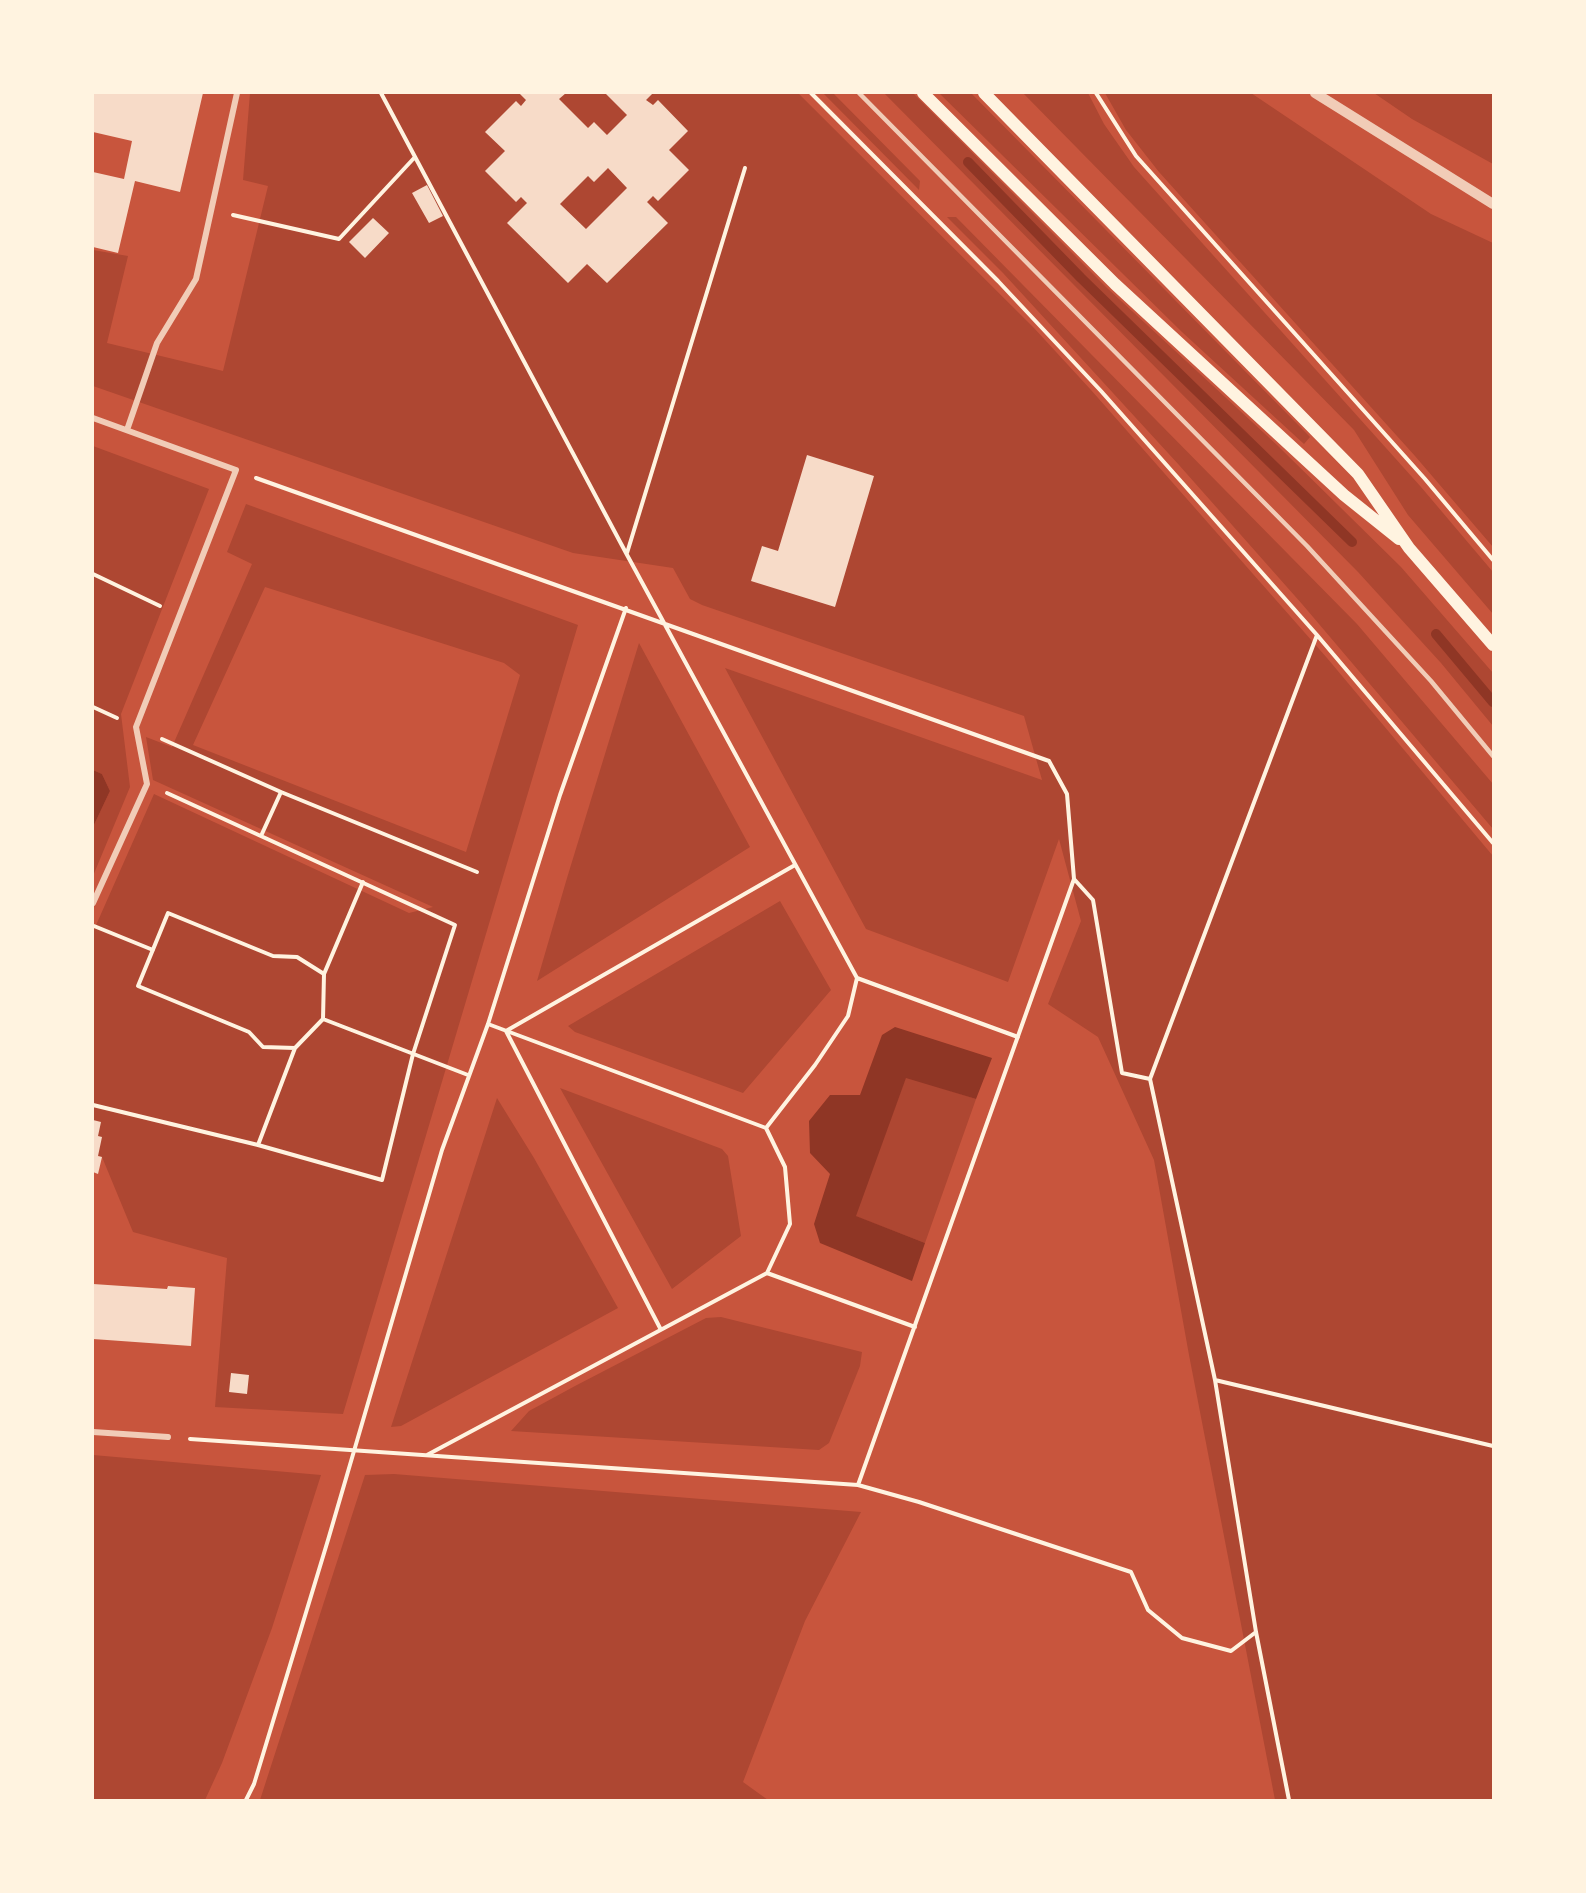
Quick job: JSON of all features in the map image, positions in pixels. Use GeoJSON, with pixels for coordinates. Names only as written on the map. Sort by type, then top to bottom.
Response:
{"type":"FeatureCollection","features":[{"type":"Feature","properties":{"kind":"main road"},"geometry":{"type":"LineString","coordinates":[[923,93],[1115,284],[1344,495],[1409,548]]}},
{"type":"Feature","properties":{"kind":"main road"},"geometry":{"type":"LineString","coordinates":[[984,93],[1358,474],[1409,548],[1493,645]]}},
{"type":"Feature","properties":{"kind":"street"},"geometry":{"type":"LineString","coordinates":[[128,430],[157,344],[196,279],[237,93]]}},
{"type":"Feature","properties":{"kind":"street"},"geometry":{"type":"LineString","coordinates":[[1315,93],[1493,204]]}},
{"type":"Feature","properties":{"kind":"street"},"geometry":{"type":"LineString","coordinates":[[93,418],[236,470],[136,727],[147,784],[93,903]]}},
{"type":"Feature","properties":{"kind":"street"},"geometry":{"type":"LineString","coordinates":[[93,1432],[168,1437]]}},
{"type":"Feature","properties":{"kind":"lane"},"geometry":{"type":"LineString","coordinates":[[859,93],[1307,546],[1431,681],[1493,756]]}},
{"type":"Feature","properties":{"kind":"path"},"geometry":{"type":"LineString","coordinates":[[381,93],[626,554],[857,978],[1018,1037]]}},
{"type":"Feature","properties":{"kind":"path"},"geometry":{"type":"LineString","coordinates":[[811,93],[998,281],[1093,382],[1317,635],[1493,843]]}},
{"type":"Feature","properties":{"kind":"path"},"geometry":{"type":"LineString","coordinates":[[1096,93],[1136,156],[1417,471],[1493,560]]}},
{"type":"Feature","properties":{"kind":"path"},"geometry":{"type":"LineString","coordinates":[[212,210],[339,239],[415,157]]}},
{"type":"Feature","properties":{"kind":"path"},"geometry":{"type":"LineString","coordinates":[[626,554],[745,168]]}},
{"type":"Feature","properties":{"kind":"path"},"geometry":{"type":"LineString","coordinates":[[236,470],[1049,761],[1067,794],[1074,879],[858,1485]]}},
{"type":"Feature","properties":{"kind":"path"},"geometry":{"type":"LineString","coordinates":[[93,574],[178,615]]}},
{"type":"Feature","properties":{"kind":"path"},"geometry":{"type":"LineString","coordinates":[[246,1800],[257,1773],[442,1150],[488,1024],[560,795],[626,608]]}},
{"type":"Feature","properties":{"kind":"path"},"geometry":{"type":"LineString","coordinates":[[1289,1800],[1256,1632],[1215,1380],[1149,1079],[1317,635]]}},
{"type":"Feature","properties":{"kind":"path"},"geometry":{"type":"LineString","coordinates":[[93,707],[281,792],[477,872]]}},
{"type":"Feature","properties":{"kind":"path"},"geometry":{"type":"LineString","coordinates":[[93,1105],[258,1145],[382,1180],[413,1054],[455,925],[147,784]]}},
{"type":"Feature","properties":{"kind":"path"},"geometry":{"type":"LineString","coordinates":[[261,836],[281,792]]}},
{"type":"Feature","properties":{"kind":"path"},"geometry":{"type":"LineString","coordinates":[[506,1031],[795,865]]}},
{"type":"Feature","properties":{"kind":"path"},"geometry":{"type":"LineString","coordinates":[[1074,879],[1093,900],[1122,1073],[1149,1079]]}},
{"type":"Feature","properties":{"kind":"path"},"geometry":{"type":"LineString","coordinates":[[258,1145],[295,1048],[323,1019],[324,974],[363,882]]}},
{"type":"Feature","properties":{"kind":"path"},"geometry":{"type":"LineString","coordinates":[[295,1048],[263,1047],[249,1032],[138,986],[168,913],[273,956],[297,957],[324,974]]}},
{"type":"Feature","properties":{"kind":"path"},"geometry":{"type":"LineString","coordinates":[[93,926],[153,950]]}},
{"type":"Feature","properties":{"kind":"path"},"geometry":{"type":"LineString","coordinates":[[766,1128],[815,1065],[848,1016],[857,978]]}},
{"type":"Feature","properties":{"kind":"path"},"geometry":{"type":"LineString","coordinates":[[323,1019],[468,1075]]}},
{"type":"Feature","properties":{"kind":"path"},"geometry":{"type":"LineString","coordinates":[[426,1455],[660,1328],[767,1273],[790,1224],[785,1167],[766,1128],[488,1024]]}},
{"type":"Feature","properties":{"kind":"path"},"geometry":{"type":"LineString","coordinates":[[506,1031],[660,1328]]}},
{"type":"Feature","properties":{"kind":"path"},"geometry":{"type":"LineString","coordinates":[[767,1273],[915,1327]]}},
{"type":"Feature","properties":{"kind":"path"},"geometry":{"type":"LineString","coordinates":[[1215,1380],[1493,1446]]}},
{"type":"Feature","properties":{"kind":"path"},"geometry":{"type":"LineString","coordinates":[[168,1437],[858,1485],[919,1502],[1131,1572],[1148,1610],[1182,1638],[1231,1651],[1256,1632]]}},
{"type":"Feature","properties":{"kind":"shaded area"},"geometry":{"type":"Polygon","coordinates":[[[250,93],[798,93],[1034,328],[1091,390],[1327,658],[1493,856],[1493,1800],[1275,1800],[1189,1355],[1154,1160],[1098,1037],[1048,1004],[1081,921],[1059,839],[1008,982],[866,929],[725,668],[1042,780],[1024,716],[702,605],[690,599],[673,568],[573,553],[93,386],[93,250],[128,256],[107,343],[223,371],[268,186],[243,180],[250,93]]]}},
{"type":"Feature","properties":{"kind":"shaded area"},"geometry":{"type":"Polygon","coordinates":[[[823,93],[833,93],[920,181],[919,190],[823,93]]]}},
{"type":"Feature","properties":{"kind":"shaded area"},"geometry":{"type":"Polygon","coordinates":[[[884,93],[913,93],[1106,287],[1277,445],[1401,567],[1493,673],[1493,726],[1441,663],[1358,572],[884,93]]]}},
{"type":"Feature","properties":{"kind":"shaded area"},"geometry":{"type":"Polygon","coordinates":[[[939,93],[971,93],[1310,437],[1304,444],[1182,332],[939,93]]]}},
{"type":"Feature","properties":{"kind":"shaded area"},"geometry":{"type":"Polygon","coordinates":[[[1023,93],[1088,93],[1104,124],[1134,167],[1421,487],[1493,572],[1493,614],[1408,515],[1354,430],[1023,93]]]}},
{"type":"Feature","properties":{"kind":"shaded area"},"geometry":{"type":"Polygon","coordinates":[[[1105,93],[1251,93],[1431,214],[1493,243],[1493,547],[1415,456],[1159,172],[1126,130],[1105,93]]]}},
{"type":"Feature","properties":{"kind":"shaded area"},"geometry":{"type":"Polygon","coordinates":[[[1374,93],[1493,93],[1493,164],[1412,119],[1374,93]]]}},
{"type":"Feature","properties":{"kind":"shaded area"},"geometry":{"type":"Polygon","coordinates":[[[947,217],[956,217],[1357,624],[1493,784],[1493,829],[1302,604],[1179,465],[1003,273],[947,217]]]}},
{"type":"Feature","properties":{"kind":"shaded area"},"geometry":{"type":"Polygon","coordinates":[[[93,446],[209,489],[121,714],[130,787],[93,876],[93,827],[110,791],[102,774],[93,770],[93,446]]]}},
{"type":"Feature","properties":{"kind":"shaded area"},"geometry":{"type":"Polygon","coordinates":[[[246,504],[578,625],[343,1414],[215,1407],[227,1258],[133,1232],[102,1157],[93,1154],[93,932],[154,794],[409,913],[433,907],[153,780],[146,737],[172,747],[252,564],[227,552],[246,504]],[[265,587],[193,745],[466,852],[520,675],[504,663],[265,587]]]}},
{"type":"Feature","properties":{"kind":"shaded area"},"geometry":{"type":"Polygon","coordinates":[[[639,643],[750,847],[537,981],[567,878],[639,643]]]}},
{"type":"Feature","properties":{"kind":"shaded area"},"geometry":{"type":"Polygon","coordinates":[[[93,770],[102,774],[110,791],[93,827],[93,770]]]}},
{"type":"Feature","properties":{"kind":"shaded area"},"geometry":{"type":"Polygon","coordinates":[[[780,901],[831,990],[743,1093],[575,1032],[568,1026],[780,901]]]}},
{"type":"Feature","properties":{"kind":"shaded area"},"geometry":{"type":"Polygon","coordinates":[[[895,1027],[992,1058],[976,1099],[906,1078],[856,1216],[925,1243],[912,1281],[820,1243],[814,1224],[830,1174],[810,1153],[809,1121],[830,1095],[860,1095],[882,1035],[895,1027]]]}},
{"type":"Feature","properties":{"kind":"shaded area"},"geometry":{"type":"Polygon","coordinates":[[[906,1077],[976,1099],[925,1243],[855,1216],[906,1077]]]}},
{"type":"Feature","properties":{"kind":"shaded area"},"geometry":{"type":"Polygon","coordinates":[[[560,1088],[722,1149],[728,1156],[741,1236],[672,1289],[560,1088]]]}},
{"type":"Feature","properties":{"kind":"shaded area"},"geometry":{"type":"Polygon","coordinates":[[[497,1098],[534,1158],[618,1308],[401,1426],[391,1427],[497,1098]]]}},
{"type":"Feature","properties":{"kind":"shaded area"},"geometry":{"type":"Polygon","coordinates":[[[721,1317],[862,1352],[860,1366],[829,1443],[819,1450],[511,1431],[529,1411],[575,1386],[706,1318],[721,1317]]]}},
{"type":"Feature","properties":{"kind":"shaded area"},"geometry":{"type":"Polygon","coordinates":[[[93,1455],[321,1475],[272,1628],[222,1763],[205,1800],[93,1800],[93,1455]]]}},
{"type":"Feature","properties":{"kind":"shaded area"},"geometry":{"type":"Polygon","coordinates":[[[394,1474],[861,1512],[805,1621],[743,1782],[768,1800],[260,1800],[365,1475],[394,1474]]]}},
{"type":"Feature","properties":{"kind":"building"},"geometry":{"type":"Polygon","coordinates":[[[93,93],[203,93],[180,192],[135,181],[118,253],[93,247],[93,172],[124,179],[132,141],[93,132],[93,93]]]}},
{"type":"Feature","properties":{"kind":"building"},"geometry":{"type":"Polygon","coordinates":[[[519,93],[566,93],[559,99],[588,128],[594,122],[607,135],[627,115],[605,93],[653,93],[646,100],[653,105],[658,100],[688,131],[669,150],[689,170],[658,201],[653,196],[647,202],[668,223],[607,283],[587,264],[568,283],[507,223],[527,203],[521,197],[516,202],[485,171],[505,151],[485,132],[516,101],[521,106],[526,100],[519,93]],[[608,168],[594,182],[588,176],[560,204],[586,229],[627,188],[608,168]]]}},
{"type":"Feature","properties":{"kind":"building"},"geometry":{"type":"Polygon","coordinates":[[[427,185],[443,216],[429,223],[412,193],[427,185]]]}},
{"type":"Feature","properties":{"kind":"building"},"geometry":{"type":"Polygon","coordinates":[[[373,218],[389,233],[365,258],[349,242],[373,218]]]}},
{"type":"Feature","properties":{"kind":"building"},"geometry":{"type":"Polygon","coordinates":[[[807,455],[874,476],[835,607],[751,581],[762,546],[778,551],[807,455]]]}},
{"type":"Feature","properties":{"kind":"building"},"geometry":{"type":"Polygon","coordinates":[[[93,1120],[101,1122],[98,1136],[102,1137],[98,1156],[102,1157],[98,1174],[93,1172],[93,1120]]]}},
{"type":"Feature","properties":{"kind":"building"},"geometry":{"type":"Polygon","coordinates":[[[93,1284],[167,1289],[168,1286],[195,1288],[191,1346],[93,1339],[93,1284]]]}},
{"type":"Feature","properties":{"kind":"building"},"geometry":{"type":"Polygon","coordinates":[[[231,1373],[249,1375],[247,1394],[229,1392],[231,1373]]]}},
{"type":"Feature","properties":{"kind":"waterway"},"geometry":{"type":"LineString","coordinates":[[968,162],[1081,278],[1352,542]]}},
{"type":"Feature","properties":{"kind":"waterway"},"geometry":{"type":"LineString","coordinates":[[1436,634],[1493,702]]}}]}
